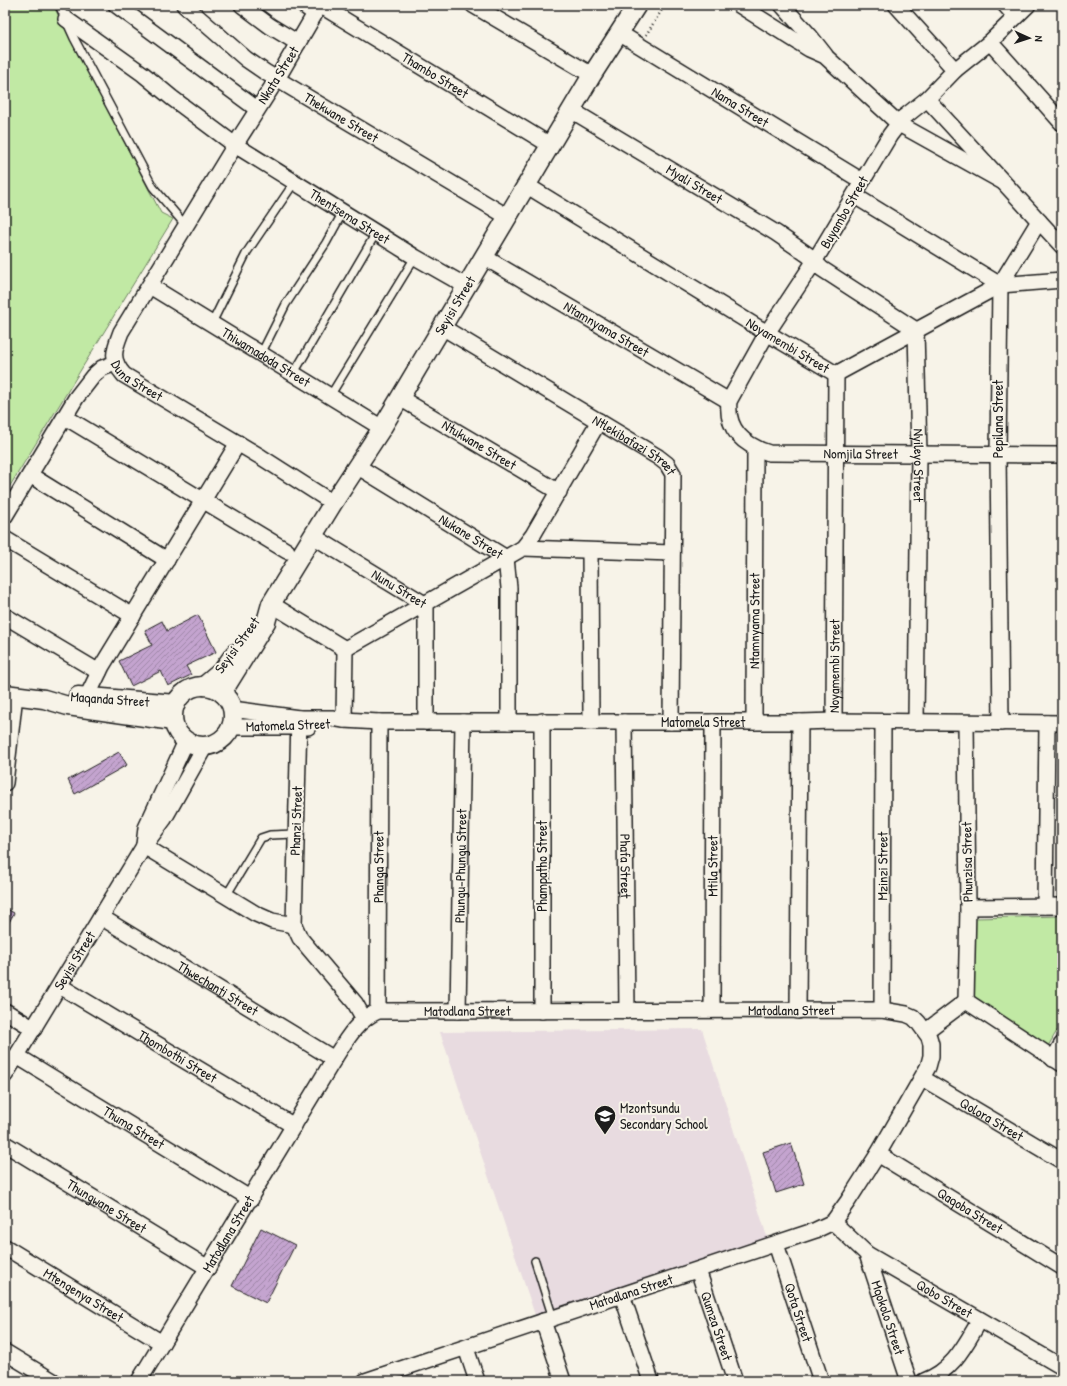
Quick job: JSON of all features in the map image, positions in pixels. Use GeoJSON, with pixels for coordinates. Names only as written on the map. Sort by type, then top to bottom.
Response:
{"type":"FeatureCollection","features":[{"type":"Feature","properties":{"kind":"street"},"geometry":{"type":"LineString","coordinates":[[116,5],[258,109]]}},
{"type":"Feature","properties":{"kind":"street","name":"Thekwane Street"},"geometry":{"type":"LineString","coordinates":[[184,5],[246,58],[277,79],[508,217]]}},
{"type":"Feature","properties":{"kind":"street"},"geometry":{"type":"LineString","coordinates":[[242,5],[270,26],[298,43]]}},
{"type":"Feature","properties":{"kind":"street"},"geometry":{"type":"LineString","coordinates":[[473,5],[592,75]]}},
{"type":"Feature","properties":{"kind":"street"},"geometry":{"type":"LineString","coordinates":[[739,5],[809,49],[825,56]]}},
{"type":"Feature","properties":{"kind":"street"},"geometry":{"type":"LineString","coordinates":[[782,5],[810,36],[825,56],[899,124],[1003,182]]}},
{"type":"Feature","properties":{"kind":"street"},"geometry":{"type":"LineString","coordinates":[[896,5],[955,70]]}},
{"type":"Feature","properties":{"kind":"street"},"geometry":{"type":"LineString","coordinates":[[1005,5],[1015,16]]}},
{"type":"Feature","properties":{"kind":"street","name":"Buyambo Street"},"geometry":{"type":"LineString","coordinates":[[729,401],[767,333],[814,262],[855,196],[862,181],[899,124],[927,99],[955,70],[990,42],[1028,5]]}},
{"type":"Feature","properties":{"kind":"street","name":"Seyisi Street"},"geometry":{"type":"LineString","coordinates":[[204,686],[223,670],[259,615],[271,604],[333,503],[382,428],[634,6]]}},
{"type":"Feature","properties":{"kind":"street","name":"Nkata Street"},"geometry":{"type":"LineString","coordinates":[[235,145],[298,43],[314,7]]}},
{"type":"Feature","properties":{"kind":"street","name":"Thambo Street"},"geometry":{"type":"LineString","coordinates":[[314,7],[550,145]]}},
{"type":"Feature","properties":{"kind":"street","name":"Thentsema Street"},"geometry":{"type":"LineString","coordinates":[[66,19],[143,74],[172,98],[235,145],[415,257],[466,286]]}},
{"type":"Feature","properties":{"kind":"street","name":"Nama Street"},"geometry":{"type":"LineString","coordinates":[[619,33],[862,181]]}},
{"type":"Feature","properties":{"kind":"street"},"geometry":{"type":"LineString","coordinates":[[990,42],[1062,123]]}},
{"type":"Feature","properties":{"kind":"street"},"geometry":{"type":"LineString","coordinates":[[927,99],[1062,246]]}},
{"type":"Feature","properties":{"kind":"street","name":"Myali Street"},"geometry":{"type":"LineString","coordinates":[[571,110],[776,233],[808,255],[814,262]]}},
{"type":"Feature","properties":{"kind":"street","name":"Duna Street"},"geometry":{"type":"LineString","coordinates":[[235,145],[121,332],[114,352],[116,363],[124,375],[238,443],[333,503]]}},
{"type":"Feature","properties":{"kind":"street","name":"Noyamembi Street"},"geometry":{"type":"LineString","coordinates":[[526,185],[836,374],[834,720]]}},
{"type":"Feature","properties":{"kind":"street"},"geometry":{"type":"LineString","coordinates":[[855,196],[1000,285]]}},
{"type":"Feature","properties":{"kind":"street"},"geometry":{"type":"LineString","coordinates":[[1000,285],[1039,221]]}},
{"type":"Feature","properties":{"kind":"street","name":"Ntamnyama Street"},"geometry":{"type":"LineString","coordinates":[[484,257],[729,401]]}},
{"type":"Feature","properties":{"kind":"street"},"geometry":{"type":"LineString","coordinates":[[814,262],[822,269],[916,330]]}},
{"type":"Feature","properties":{"kind":"street"},"geometry":{"type":"LineString","coordinates":[[836,374],[1000,285],[1062,280]]}},
{"type":"Feature","properties":{"kind":"street","name":"Pepilana Street"},"geometry":{"type":"LineString","coordinates":[[1000,285],[998,454],[1001,722]]}},
{"type":"Feature","properties":{"kind":"street","name":"Thiwamadoda Street"},"geometry":{"type":"LineString","coordinates":[[150,286],[382,428]]}},
{"type":"Feature","properties":{"kind":"street","name":"Ntlekibafazi Street"},"geometry":{"type":"LineString","coordinates":[[442,327],[658,457],[666,464],[673,474],[671,722]]}},
{"type":"Feature","properties":{"kind":"street","name":"Nyileyo Street"},"geometry":{"type":"LineString","coordinates":[[916,330],[919,454],[916,722]]}},
{"type":"Feature","properties":{"kind":"street"},"geometry":{"type":"LineString","coordinates":[[5,516],[65,418],[93,376],[102,368],[116,363]]}},
{"type":"Feature","properties":{"kind":"street","name":"Ntukwane Street"},"geometry":{"type":"LineString","coordinates":[[400,398],[559,492]]}},
{"type":"Feature","properties":{"kind":"street"},"geometry":{"type":"LineString","coordinates":[[729,401],[730,420],[734,429],[755,448]]}},
{"type":"Feature","properties":{"kind":"street"},"geometry":{"type":"LineString","coordinates":[[65,418],[287,551]]}},
{"type":"Feature","properties":{"kind":"street"},"geometry":{"type":"LineString","coordinates":[[345,655],[523,548],[534,535],[599,421]]}},
{"type":"Feature","properties":{"kind":"street"},"geometry":{"type":"LineString","coordinates":[[87,697],[99,672],[132,616],[238,443]]}},
{"type":"Feature","properties":{"kind":"street","name":"Ntamnyama Street"},"geometry":{"type":"LineString","coordinates":[[754,722],[755,448]]}},
{"type":"Feature","properties":{"kind":"street","name":"Nomjila Street"},"geometry":{"type":"LineString","coordinates":[[755,448],[769,453],[1062,455]]}},
{"type":"Feature","properties":{"kind":"street","name":"Nukane Street"},"geometry":{"type":"LineString","coordinates":[[357,466],[506,558],[508,588],[509,722]]}},
{"type":"Feature","properties":{"kind":"street"},"geometry":{"type":"LineString","coordinates":[[30,475],[167,560]]}},
{"type":"Feature","properties":{"kind":"street","name":"Nunu Street"},"geometry":{"type":"LineString","coordinates":[[313,536],[426,605],[426,722]]}},
{"type":"Feature","properties":{"kind":"street"},"geometry":{"type":"LineString","coordinates":[[5,539],[132,616]]}},
{"type":"Feature","properties":{"kind":"street"},"geometry":{"type":"LineString","coordinates":[[523,548],[672,553]]}},
{"type":"Feature","properties":{"kind":"street"},"geometry":{"type":"LineString","coordinates":[[590,551],[591,722]]}},
{"type":"Feature","properties":{"kind":"street"},"geometry":{"type":"LineString","coordinates":[[271,604],[345,655]]}},
{"type":"Feature","properties":{"kind":"street","name":"Seyisi Street"},"geometry":{"type":"LineString","coordinates":[[222,693],[266,622],[271,604]]}},
{"type":"Feature","properties":{"kind":"street"},"geometry":{"type":"LineString","coordinates":[[5,616],[99,672]]}},
{"type":"Feature","properties":{"kind":"street"},"geometry":{"type":"LineString","coordinates":[[344,720],[345,655]]}},
{"type":"Feature","properties":{"kind":"street"},"geometry":{"type":"LineString","coordinates":[[204,686],[213,688],[222,693],[228,700],[232,709],[233,718],[230,727],[223,738],[218,742],[205,746],[192,744],[179,735],[174,712],[187,691],[204,686]]}},
{"type":"Feature","properties":{"kind":"street"},"geometry":{"type":"LineString","coordinates":[[5,783],[10,694]]}},
{"type":"Feature","properties":{"kind":"street","name":"Maqanda Street"},"geometry":{"type":"LineString","coordinates":[[10,694],[44,698],[68,706],[174,712]]}},
{"type":"Feature","properties":{"kind":"street","name":"Maqanda Street"},"geometry":{"type":"LineString","coordinates":[[44,698],[68,695],[87,697],[174,712]]}},
{"type":"Feature","properties":{"kind":"street","name":"Matomela Street"},"geometry":{"type":"LineString","coordinates":[[232,709],[299,722],[334,724],[344,720],[379,722],[800,722],[834,720],[883,722],[1062,723]]}},
{"type":"Feature","properties":{"kind":"street","name":"Phampatho Street"},"geometry":{"type":"LineString","coordinates":[[542,721],[542,1011]]}},
{"type":"Feature","properties":{"kind":"street","name":"Matomela Street"},"geometry":{"type":"LineString","coordinates":[[230,727],[299,722]]}},
{"type":"Feature","properties":{"kind":"street","name":"Phanzi Street"},"geometry":{"type":"LineString","coordinates":[[294,925],[299,722]]}},
{"type":"Feature","properties":{"kind":"street","name":"Phanga Street"},"geometry":{"type":"LineString","coordinates":[[378,1011],[379,722]]}},
{"type":"Feature","properties":{"kind":"street","name":"Phungu-Phungu Street"},"geometry":{"type":"LineString","coordinates":[[458,1011],[463,722]]}},
{"type":"Feature","properties":{"kind":"street","name":"Phafa Street"},"geometry":{"type":"LineString","coordinates":[[624,722],[626,1011]]}},
{"type":"Feature","properties":{"kind":"street","name":"Mtila Street"},"geometry":{"type":"LineString","coordinates":[[712,722],[712,1010]]}},
{"type":"Feature","properties":{"kind":"street"},"geometry":{"type":"LineString","coordinates":[[798,1011],[800,722]]}},
{"type":"Feature","properties":{"kind":"street","name":"Mzinzi Street"},"geometry":{"type":"LineString","coordinates":[[882,1010],[883,722]]}},
{"type":"Feature","properties":{"kind":"street","name":"Phunzisa Street"},"geometry":{"type":"LineString","coordinates":[[966,723],[968,907],[966,1001]]}},
{"type":"Feature","properties":{"kind":"street"},"geometry":{"type":"LineString","coordinates":[[1045,906],[1047,723]]}},
{"type":"Feature","properties":{"kind":"street","name":"Seyisi Street"},"geometry":{"type":"LineString","coordinates":[[144,846],[146,828],[186,741]]}},
{"type":"Feature","properties":{"kind":"street","name":"Seyisi Street"},"geometry":{"type":"LineString","coordinates":[[5,1075],[144,846],[164,819],[205,746]]}},
{"type":"Feature","properties":{"kind":"street"},"geometry":{"type":"LineString","coordinates":[[144,846],[265,918],[294,925],[300,938],[355,1003],[364,1020]]}},
{"type":"Feature","properties":{"kind":"street"},"geometry":{"type":"LineString","coordinates":[[968,907],[1062,906]]}},
{"type":"Feature","properties":{"kind":"street","name":"Thwechanti Street"},"geometry":{"type":"LineString","coordinates":[[101,917],[334,1059]]}},
{"type":"Feature","properties":{"kind":"street","name":"Thombothi Street"},"geometry":{"type":"LineString","coordinates":[[60,986],[294,1126]]}},
{"type":"Feature","properties":{"kind":"street"},"geometry":{"type":"LineString","coordinates":[[926,1031],[966,1001],[1058,1062],[1062,1044]]}},
{"type":"Feature","properties":{"kind":"street","name":"Matodlana Street"},"geometry":{"type":"LineString","coordinates":[[139,1381],[251,1199],[334,1059],[350,1035],[364,1020],[378,1011],[882,1010],[899,1012],[913,1016],[930,1037],[932,1050],[928,1067],[878,1154],[833,1222],[816,1230],[776,1244],[466,1348],[391,1377],[365,1381]]}},
{"type":"Feature","properties":{"kind":"street"},"geometry":{"type":"LineString","coordinates":[[5,1011],[34,1028]]}},
{"type":"Feature","properties":{"kind":"street","name":"Thuma Street"},"geometry":{"type":"LineString","coordinates":[[17,1056],[251,1199]]}},
{"type":"Feature","properties":{"kind":"street","name":"Qolora Street"},"geometry":{"type":"LineString","coordinates":[[922,1078],[1062,1161]]}},
{"type":"Feature","properties":{"kind":"street","name":"Thungwane Street"},"geometry":{"type":"LineString","coordinates":[[5,1144],[208,1268]]}},
{"type":"Feature","properties":{"kind":"street","name":"Qaqoba Street"},"geometry":{"type":"LineString","coordinates":[[878,1154],[1062,1267]]}},
{"type":"Feature","properties":{"kind":"street","name":"Qobo Street"},"geometry":{"type":"LineString","coordinates":[[833,1222],[867,1254],[1062,1367]]}},
{"type":"Feature","properties":{"kind":"street","name":"Qota Street"},"geometry":{"type":"LineString","coordinates":[[776,1244],[821,1381]]}},
{"type":"Feature","properties":{"kind":"street","name":"Mtengenya Street"},"geometry":{"type":"LineString","coordinates":[[5,1247],[162,1343]]}},
{"type":"Feature","properties":{"kind":"street","name":"Mqokolo Street"},"geometry":{"type":"LineString","coordinates":[[867,1254],[909,1381]]}},
{"type":"Feature","properties":{"kind":"street","name":"Qumza Street"},"geometry":{"type":"LineString","coordinates":[[698,1270],[735,1381]]}},
{"type":"Feature","properties":{"kind":"street"},"geometry":{"type":"LineString","coordinates":[[622,1295],[651,1381]]}},
{"type":"Feature","properties":{"kind":"street"},"geometry":{"type":"LineString","coordinates":[[548,1320],[563,1381]]}},
{"type":"Feature","properties":{"kind":"street"},"geometry":{"type":"LineString","coordinates":[[924,1381],[938,1375],[953,1362],[980,1320]]}},
{"type":"Feature","properties":{"kind":"street"},"geometry":{"type":"LineString","coordinates":[[466,1348],[477,1381]]}},
{"type":"Feature","properties":{"kind":"street"},"geometry":{"type":"LineString","coordinates":[[5,1352],[53,1381]]}},
{"type":"Feature","properties":{"kind":"lane"},"geometry":{"type":"LineString","coordinates":[[59,5],[132,149],[154,187],[186,226]]}},
{"type":"Feature","properties":{"kind":"lane"},"geometry":{"type":"LineString","coordinates":[[212,323],[247,252],[294,183]]}},
{"type":"Feature","properties":{"kind":"lane"},"geometry":{"type":"LineString","coordinates":[[261,354],[293,292],[326,243],[343,212]]}},
{"type":"Feature","properties":{"kind":"lane"},"geometry":{"type":"LineString","coordinates":[[294,373],[376,233]]}},
{"type":"Feature","properties":{"kind":"lane"},"geometry":{"type":"LineString","coordinates":[[330,396],[415,257]]}},
{"type":"Feature","properties":{"kind":"lane"},"geometry":{"type":"LineString","coordinates":[[226,896],[261,838],[270,835],[296,834]]}},
{"type":"Feature","properties":{"kind":"lane"},"geometry":{"type":"LineString","coordinates":[[535,1261],[548,1320]]}},
{"type":"Feature","properties":{"kind":"path"},"geometry":{"type":"LineString","coordinates":[[640,46],[665,5]]}},
{"type":"Feature","properties":{"kind":"shaded area","name":"Mzontsundu Secondary School"},"geometry":{"type":"Polygon","coordinates":[[[702,1029],[768,1240],[535,1315],[440,1032],[702,1029]]]}},
{"type":"Feature","properties":{"kind":"green space"},"geometry":{"type":"Polygon","coordinates":[[[5,5],[53,5],[161,213],[173,219],[5,494],[5,5]]]}},
{"type":"Feature","properties":{"kind":"green space"},"geometry":{"type":"Polygon","coordinates":[[[1062,916],[1062,1022],[1047,1048],[971,998],[974,918],[1062,916]]]}},
{"type":"Feature","properties":{"kind":"building"},"geometry":{"type":"Polygon","coordinates":[[[198,615],[216,652],[186,666],[191,675],[168,686],[161,671],[131,686],[119,661],[152,645],[145,630],[162,621],[167,631],[198,615]]]}},
{"type":"Feature","properties":{"kind":"building"},"geometry":{"type":"Polygon","coordinates":[[[119,752],[127,765],[75,794],[68,780],[119,752]]]}},
{"type":"Feature","properties":{"kind":"building"},"geometry":{"type":"Polygon","coordinates":[[[5,908],[14,913],[5,930],[5,908]]]}},
{"type":"Feature","properties":{"kind":"building"},"geometry":{"type":"Polygon","coordinates":[[[791,1143],[804,1184],[776,1193],[763,1152],[791,1143]]]}},
{"type":"Feature","properties":{"kind":"building"},"geometry":{"type":"Polygon","coordinates":[[[261,1228],[295,1245],[266,1303],[232,1286],[261,1228]]]}},
{"type":"Feature","properties":{"kind":"place","name":"Mzontsundu Secondary School"},"geometry":{"type":"Point","coordinates":[605,1136]}}]}
